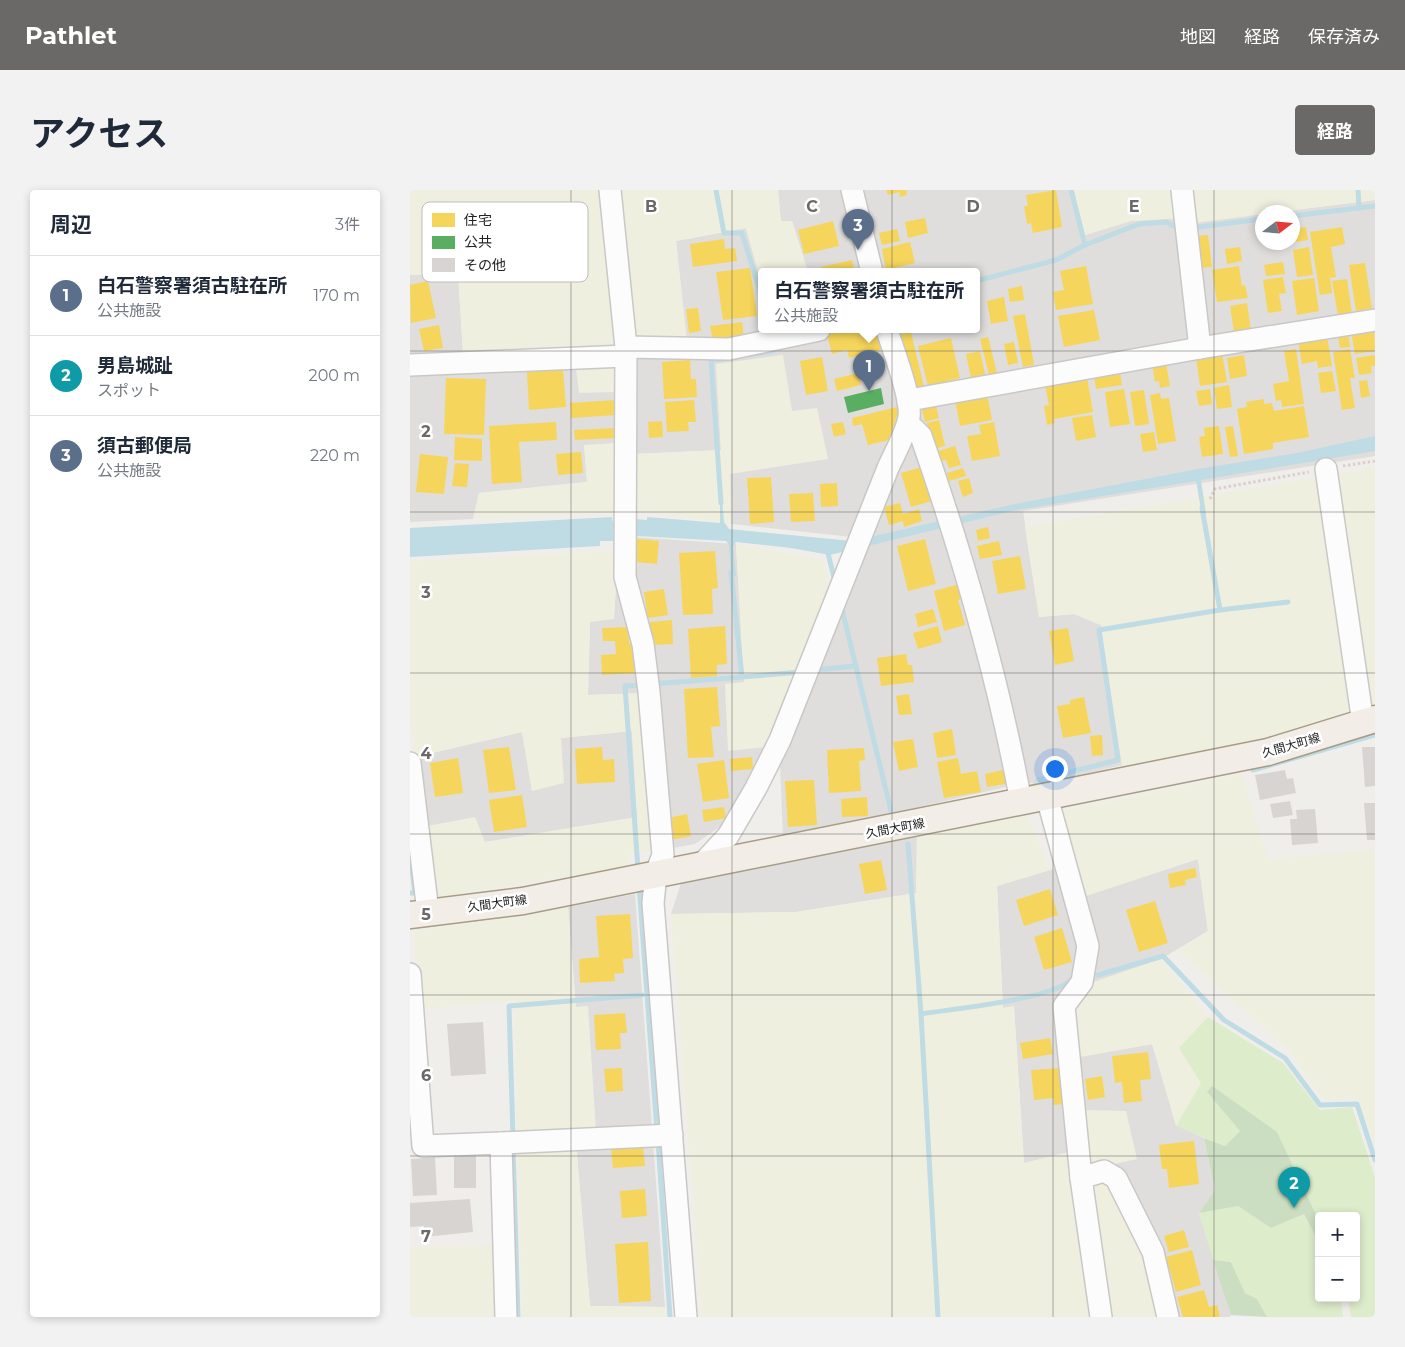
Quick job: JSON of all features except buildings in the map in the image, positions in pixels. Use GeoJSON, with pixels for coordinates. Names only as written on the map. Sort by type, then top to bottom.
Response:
{"type":"FeatureCollection","features":[{"type":"Feature","properties":{"kind":"main road","name":"久間大町線"},"geometry":{"type":"LineString","coordinates":[[419,914],[523,900],[1047,797],[1268,752],[1369,721]]}},
{"type":"Feature","properties":{"kind":"street"},"geometry":{"type":"LineString","coordinates":[[610,190],[626,352],[625,577],[643,644],[663,855],[644,875],[654,903],[662,1135],[686,1317]]}},
{"type":"Feature","properties":{"kind":"street"},"geometry":{"type":"LineString","coordinates":[[852,190],[871,268]]}},
{"type":"Feature","properties":{"kind":"street"},"geometry":{"type":"LineString","coordinates":[[1182,190],[1200,348]]}},
{"type":"Feature","properties":{"kind":"street"},"geometry":{"type":"LineString","coordinates":[[908,402],[924,397],[1200,348],[1375,320]]}},
{"type":"Feature","properties":{"kind":"street"},"geometry":{"type":"LineString","coordinates":[[410,366],[626,352],[729,349],[804,333]]}},
{"type":"Feature","properties":{"kind":"street"},"geometry":{"type":"LineString","coordinates":[[702,864],[728,836],[756,788],[780,740],[906,427],[910,415],[908,402],[888,333]]}},
{"type":"Feature","properties":{"kind":"street"},"geometry":{"type":"LineString","coordinates":[[906,427],[914,429],[921,436],[950,521],[987,649],[1008,734],[1021,802]]}},
{"type":"Feature","properties":{"kind":"street"},"geometry":{"type":"LineString","coordinates":[[1326,469],[1369,721]]}},
{"type":"Feature","properties":{"kind":"street"},"geometry":{"type":"LineString","coordinates":[[410,763],[419,914]]}},
{"type":"Feature","properties":{"kind":"street"},"geometry":{"type":"LineString","coordinates":[[1047,797],[1088,946],[1082,982],[1064,1006],[1081,1178],[1101,1317]]}},
{"type":"Feature","properties":{"kind":"street"},"geometry":{"type":"LineString","coordinates":[[410,974],[423,1146],[662,1135]]}},
{"type":"Feature","properties":{"kind":"street"},"geometry":{"type":"LineString","coordinates":[[506,1317],[509,1142]]}},
{"type":"Feature","properties":{"kind":"street"},"geometry":{"type":"LineString","coordinates":[[1081,1178],[1104,1171],[1116,1178],[1153,1252],[1168,1317]]}},
{"type":"Feature","properties":{"kind":"path"},"geometry":{"type":"LineString","coordinates":[[1210,499],[1215,489],[1375,461]]}},
{"type":"Feature","properties":{"kind":"shaded area"},"geometry":{"type":"Polygon","coordinates":[[[778,190],[1074,190],[1085,235],[1131,221],[1179,218],[1193,223],[1255,215],[1255,250],[1300,250],[1300,209],[1375,200],[1375,456],[1023,511],[1039,617],[1074,614],[1101,625],[1122,765],[1037,785],[1028,782],[783,838],[780,764],[766,748],[728,821],[695,844],[656,851],[645,693],[588,695],[590,621],[614,618],[619,536],[736,544],[744,683],[725,684],[766,747],[852,537],[731,524],[730,474],[792,412],[716,364],[721,450],[634,454],[584,445],[587,482],[479,493],[473,519],[410,522],[410,275],[422,274],[422,282],[459,282],[463,353],[687,342],[676,241],[746,228],[758,271],[758,333],[980,333],[980,268],[807,268],[792,221],[781,221],[778,190]]]}},
{"type":"Feature","properties":{"kind":"shaded area"},"geometry":{"type":"Polygon","coordinates":[[[632,731],[637,817],[485,842],[422,827],[415,757],[522,732],[532,791],[561,738],[632,731]]]}},
{"type":"Feature","properties":{"kind":"shaded area"},"geometry":{"type":"Polygon","coordinates":[[[917,835],[916,893],[796,912],[671,914],[681,883],[917,835]]]}},
{"type":"Feature","properties":{"kind":"shaded area"},"geometry":{"type":"Polygon","coordinates":[[[1198,859],[1208,931],[1161,959],[1094,982],[1152,1044],[1176,1125],[1204,1138],[1215,1190],[1199,1213],[1231,1315],[1229,1317],[1164,1317],[1082,1149],[1024,1163],[1014,1007],[1003,1008],[997,886],[1070,864],[1077,898],[1198,859]]]}},
{"type":"Feature","properties":{"kind":"shaded area"},"geometry":{"type":"Polygon","coordinates":[[[635,894],[665,1307],[590,1306],[575,1132],[588,1007],[576,1007],[568,907],[635,894]]]}},
{"type":"Feature","properties":{"kind":"green space"},"geometry":{"type":"Polygon","coordinates":[[[410,190],[778,190],[781,221],[792,221],[807,268],[758,268],[758,271],[746,228],[676,241],[687,342],[617,344],[617,392],[579,393],[573,346],[463,353],[459,282],[588,282],[588,202],[422,202],[422,275],[410,275],[410,190]]]}},
{"type":"Feature","properties":{"kind":"green space"},"geometry":{"type":"Polygon","coordinates":[[[1074,190],[1175,190],[1179,218],[1131,221],[1085,235],[1074,190]]]}},
{"type":"Feature","properties":{"kind":"green space"},"geometry":{"type":"Polygon","coordinates":[[[1190,190],[1375,190],[1375,200],[1300,209],[1300,205],[1255,205],[1255,215],[1193,223],[1190,190]]]}},
{"type":"Feature","properties":{"kind":"green space"},"geometry":{"type":"Polygon","coordinates":[[[783,355],[792,411],[817,408],[828,459],[730,474],[731,524],[643,511],[473,519],[479,493],[587,482],[584,445],[635,442],[634,454],[721,450],[716,364],[783,355]]]}},
{"type":"Feature","properties":{"kind":"green space"},"geometry":{"type":"Polygon","coordinates":[[[1375,467],[1375,706],[1266,741],[1122,765],[1101,625],[1074,614],[1039,617],[1025,527],[1375,467]]]}},
{"type":"Feature","properties":{"kind":"green space"},"geometry":{"type":"Polygon","coordinates":[[[736,544],[823,560],[832,588],[766,747],[728,751],[725,684],[744,682],[736,544]]]}},
{"type":"Feature","properties":{"kind":"green space"},"geometry":{"type":"Polygon","coordinates":[[[618,551],[614,619],[590,622],[588,695],[646,693],[656,851],[630,853],[628,866],[432,899],[422,827],[475,817],[485,842],[637,817],[632,731],[561,738],[564,783],[532,791],[522,732],[415,757],[410,718],[410,561],[618,551]]]}},
{"type":"Feature","properties":{"kind":"green space"},"geometry":{"type":"Polygon","coordinates":[[[1242,774],[1268,859],[1375,849],[1375,1147],[1357,1097],[1324,1100],[1289,1050],[1179,951],[1208,931],[1198,859],[1077,899],[1058,812],[1242,774]]]}},
{"type":"Feature","properties":{"kind":"green space"},"geometry":{"type":"Polygon","coordinates":[[[1028,815],[1050,870],[997,886],[1003,1008],[1014,1006],[1024,1163],[1082,1149],[1082,1110],[1126,1111],[1137,1159],[1101,1167],[1147,1250],[1164,1317],[702,1317],[671,914],[796,912],[916,893],[917,835],[1028,815]]]}},
{"type":"Feature","properties":{"kind":"green space"},"geometry":{"type":"Polygon","coordinates":[[[568,907],[576,1007],[588,1006],[596,1131],[575,1132],[590,1306],[665,1307],[665,1317],[522,1317],[514,1001],[419,1009],[414,931],[568,907]]]}},
{"type":"Feature","properties":{"kind":"green space"},"geometry":{"type":"Polygon","coordinates":[[[1161,959],[1208,1017],[1179,1048],[1201,1083],[1176,1126],[1153,1044],[1075,1058],[1070,1003],[1094,982],[1161,959]]]}},
{"type":"Feature","properties":{"kind":"green space"},"geometry":{"type":"Polygon","coordinates":[[[1208,1017],[1283,1063],[1320,1110],[1352,1107],[1375,1177],[1375,1317],[1351,1317],[1349,1302],[1360,1302],[1360,1212],[1315,1213],[1277,1132],[1207,1092],[1240,1131],[1225,1146],[1176,1126],[1201,1083],[1179,1048],[1208,1017]]]}},
{"type":"Feature","properties":{"kind":"green space"},"geometry":{"type":"Polygon","coordinates":[[[1212,1086],[1277,1132],[1315,1213],[1315,1235],[1304,1214],[1271,1228],[1238,1206],[1199,1213],[1215,1190],[1204,1138],[1225,1146],[1240,1131],[1207,1092],[1212,1086]]]}},
{"type":"Feature","properties":{"kind":"green space"},"geometry":{"type":"Polygon","coordinates":[[[1238,1206],[1271,1228],[1304,1214],[1315,1235],[1315,1302],[1341,1302],[1343,1317],[1267,1317],[1257,1299],[1245,1293],[1231,1262],[1213,1260],[1199,1213],[1238,1206]]]}},
{"type":"Feature","properties":{"kind":"green space"},"geometry":{"type":"Polygon","coordinates":[[[495,1246],[495,1317],[410,1317],[410,1247],[495,1246]]]}},
{"type":"Feature","properties":{"kind":"green space"},"geometry":{"type":"Polygon","coordinates":[[[1213,1260],[1231,1262],[1245,1293],[1257,1299],[1267,1317],[1231,1315],[1213,1260]]]}},
{"type":"Feature","properties":{"kind":"water"},"geometry":{"type":"Polygon","coordinates":[[[1375,436],[1375,451],[1201,480],[1206,514],[1202,515],[1196,481],[1017,510],[830,555],[791,548],[736,542],[733,547],[736,576],[731,576],[729,545],[726,541],[636,536],[635,530],[613,530],[613,541],[600,541],[600,546],[410,557],[410,528],[612,517],[613,523],[635,523],[635,519],[647,520],[647,517],[720,523],[720,498],[722,499],[724,522],[729,529],[852,541],[1015,504],[1198,469],[1297,453],[1375,436]]]}},
{"type":"Feature","properties":{"kind":"waterway"},"geometry":{"type":"LineString","coordinates":[[716,190],[724,233],[742,233],[758,285]]}},
{"type":"Feature","properties":{"kind":"waterway"},"geometry":{"type":"LineString","coordinates":[[1071,190],[1085,245]]}},
{"type":"Feature","properties":{"kind":"waterway"},"geometry":{"type":"LineString","coordinates":[[1358,190],[1359,208]]}},
{"type":"Feature","properties":{"kind":"waterway"},"geometry":{"type":"LineString","coordinates":[[1300,215],[1375,206]]}},
{"type":"Feature","properties":{"kind":"waterway"},"geometry":{"type":"LineString","coordinates":[[1191,228],[1255,220]]}},
{"type":"Feature","properties":{"kind":"waterway"},"geometry":{"type":"LineString","coordinates":[[980,280],[1056,260],[1085,245],[1139,224],[1166,222],[1180,229]]}},
{"type":"Feature","properties":{"kind":"waterway"},"geometry":{"type":"LineString","coordinates":[[753,354],[773,351],[773,346]]}},
{"type":"Feature","properties":{"kind":"waterway"},"geometry":{"type":"LineString","coordinates":[[721,503],[711,360],[725,359]]}},
{"type":"Feature","properties":{"kind":"waterway"},"geometry":{"type":"LineString","coordinates":[[1038,780],[1118,760],[1099,630],[1220,610],[1202,508]]}},
{"type":"Feature","properties":{"kind":"waterway"},"geometry":{"type":"LineString","coordinates":[[827,549],[835,582]]}},
{"type":"Feature","properties":{"kind":"waterway"},"geometry":{"type":"LineString","coordinates":[[652,684],[742,677],[731,572]]}},
{"type":"Feature","properties":{"kind":"waterway"},"geometry":{"type":"LineString","coordinates":[[1220,610],[1288,602]]}},
{"type":"Feature","properties":{"kind":"waterway"},"geometry":{"type":"LineString","coordinates":[[841,605],[891,811]]}},
{"type":"Feature","properties":{"kind":"waterway"},"geometry":{"type":"LineString","coordinates":[[814,670],[856,666]]}},
{"type":"Feature","properties":{"kind":"waterway"},"geometry":{"type":"LineString","coordinates":[[742,677],[801,672]]}},
{"type":"Feature","properties":{"kind":"waterway"},"geometry":{"type":"LineString","coordinates":[[638,869],[625,686],[643,685]]}},
{"type":"Feature","properties":{"kind":"waterway"},"geometry":{"type":"LineString","coordinates":[[1253,770],[1375,735]]}},
{"type":"Feature","properties":{"kind":"waterway"},"geometry":{"type":"LineString","coordinates":[[908,844],[921,1014],[938,1317]]}},
{"type":"Feature","properties":{"kind":"waterway"},"geometry":{"type":"LineString","coordinates":[[410,853],[415,893],[410,893]]}},
{"type":"Feature","properties":{"kind":"waterway"},"geometry":{"type":"LineString","coordinates":[[639,885],[657,1131]]}},
{"type":"Feature","properties":{"kind":"waterway"},"geometry":{"type":"LineString","coordinates":[[1098,975],[1163,956],[1224,1020],[1285,1058],[1320,1105],[1357,1104],[1375,1160]]}},
{"type":"Feature","properties":{"kind":"waterway"},"geometry":{"type":"LineString","coordinates":[[921,1014],[1025,998],[1062,986],[1072,979]]}},
{"type":"Feature","properties":{"kind":"waterway"},"geometry":{"type":"LineString","coordinates":[[513,1137],[509,1006],[642,995]]}},
{"type":"Feature","properties":{"kind":"waterway"},"geometry":{"type":"LineString","coordinates":[[658,1140],[670,1317]]}},
{"type":"Feature","properties":{"kind":"waterway"},"geometry":{"type":"LineString","coordinates":[[513,1148],[518,1317]]}},
{"type":"Feature","properties":{"kind":"place","name":"須古郵便局"},"geometry":{"type":"Point","coordinates":[858,250]}},
{"type":"Feature","properties":{"kind":"place","name":"白石警察署須古駐在所"},"geometry":{"type":"Point","coordinates":[869,391]}},
{"type":"Feature","properties":{"kind":"place","name":"男島城趾"},"geometry":{"type":"Point","coordinates":[1294,1208]}}]}
